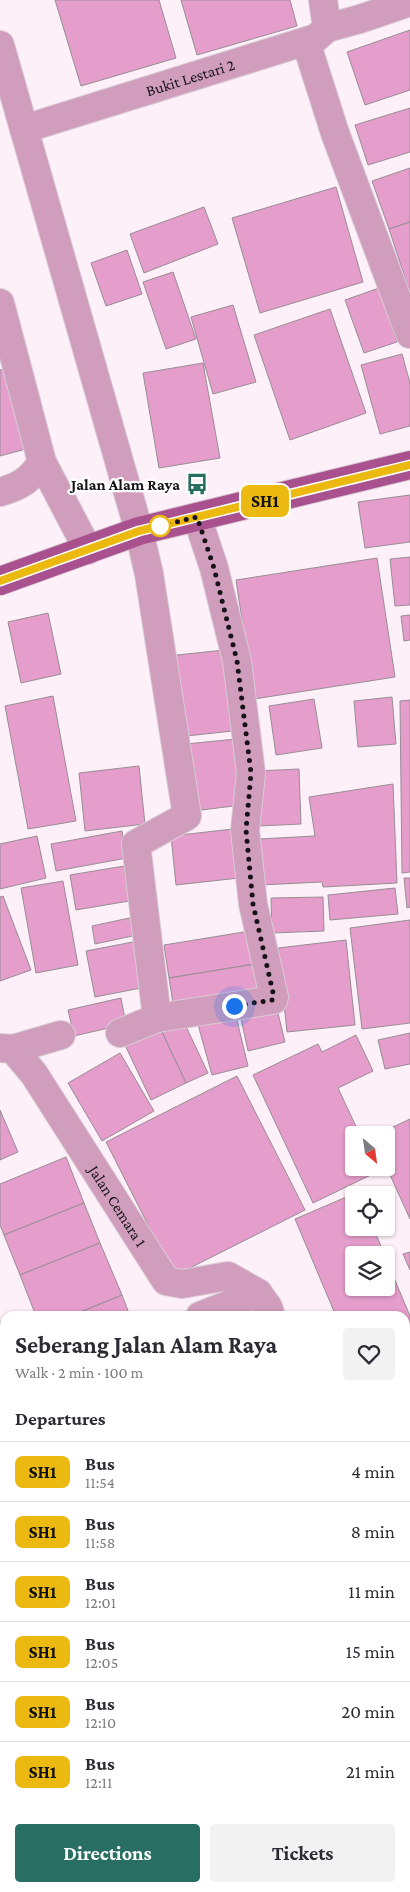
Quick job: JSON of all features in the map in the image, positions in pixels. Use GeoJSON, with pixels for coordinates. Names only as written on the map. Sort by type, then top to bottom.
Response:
{"type":"FeatureCollection","features":[{"type":"Feature","properties":{"kind":"main road"},"geometry":{"type":"LineString","coordinates":[[0,581],[139,531],[410,465]]}},
{"type":"Feature","properties":{"kind":"street"},"geometry":{"type":"LineString","coordinates":[[323,0],[316,35],[335,133],[410,334]]}},
{"type":"Feature","properties":{"kind":"street","name":"Bukit Lestari 2"},"geometry":{"type":"LineString","coordinates":[[24,130],[316,35],[410,2]]}},
{"type":"Feature","properties":{"kind":"street"},"geometry":{"type":"LineString","coordinates":[[0,45],[139,531],[148,574],[187,816],[136,844],[157,1018]]}},
{"type":"Feature","properties":{"kind":"street"},"geometry":{"type":"LineString","coordinates":[[0,303],[42,462],[88,550]]}},
{"type":"Feature","properties":{"kind":"street"},"geometry":{"type":"LineString","coordinates":[[0,492],[16,487],[32,477],[42,462]]}},
{"type":"Feature","properties":{"kind":"street"},"geometry":{"type":"LineString","coordinates":[[120,1033],[157,1018],[272,1000],[274,997],[253,904],[246,830],[251,773],[237,661],[214,568],[197,517]]}},
{"type":"Feature","properties":{"kind":"street"},"geometry":{"type":"LineString","coordinates":[[7,1049],[61,1035]]}},
{"type":"Feature","properties":{"kind":"street","name":"Jalan Cemara 1"},"geometry":{"type":"LineString","coordinates":[[7,1049],[34,1074],[166,1280],[182,1284],[228,1276],[266,1305]]}},
{"type":"Feature","properties":{"kind":"street"},"geometry":{"type":"LineString","coordinates":[[230,1311],[266,1305]]}},
{"type":"Feature","properties":{"kind":"building"},"geometry":{"type":"Polygon","coordinates":[[[55,0],[159,0],[176,58],[81,86],[55,0]]]}},
{"type":"Feature","properties":{"kind":"building"},"geometry":{"type":"Polygon","coordinates":[[[181,0],[290,0],[297,26],[197,55],[181,0]]]}},
{"type":"Feature","properties":{"kind":"building"},"geometry":{"type":"Polygon","coordinates":[[[410,30],[410,90],[365,105],[347,52],[410,30]]]}},
{"type":"Feature","properties":{"kind":"building"},"geometry":{"type":"Polygon","coordinates":[[[410,108],[410,152],[368,165],[355,125],[410,108]]]}},
{"type":"Feature","properties":{"kind":"building"},"geometry":{"type":"Polygon","coordinates":[[[410,168],[410,222],[389,229],[372,181],[410,168]]]}},
{"type":"Feature","properties":{"kind":"building"},"geometry":{"type":"Polygon","coordinates":[[[336,187],[363,282],[260,313],[232,218],[336,187]]]}},
{"type":"Feature","properties":{"kind":"building"},"geometry":{"type":"Polygon","coordinates":[[[204,207],[218,244],[144,273],[130,234],[204,207]]]}},
{"type":"Feature","properties":{"kind":"building"},"geometry":{"type":"Polygon","coordinates":[[[410,222],[410,290],[409,290],[389,229],[410,222]]]}},
{"type":"Feature","properties":{"kind":"building"},"geometry":{"type":"Polygon","coordinates":[[[127,250],[142,294],[106,306],[91,263],[127,250]]]}},
{"type":"Feature","properties":{"kind":"building"},"geometry":{"type":"Polygon","coordinates":[[[173,272],[196,339],[166,349],[143,282],[173,272]]]}},
{"type":"Feature","properties":{"kind":"building"},"geometry":{"type":"Polygon","coordinates":[[[379,288],[397,342],[364,353],[345,300],[379,288]]]}},
{"type":"Feature","properties":{"kind":"building"},"geometry":{"type":"Polygon","coordinates":[[[233,305],[256,382],[213,394],[191,317],[233,305]]]}},
{"type":"Feature","properties":{"kind":"building"},"geometry":{"type":"Polygon","coordinates":[[[330,309],[366,413],[290,440],[254,335],[330,309]]]}},
{"type":"Feature","properties":{"kind":"building"},"geometry":{"type":"Polygon","coordinates":[[[402,354],[410,383],[410,426],[380,434],[361,365],[402,354]]]}},
{"type":"Feature","properties":{"kind":"building"},"geometry":{"type":"Polygon","coordinates":[[[203,363],[220,458],[159,468],[143,373],[203,363]]]}},
{"type":"Feature","properties":{"kind":"building"},"geometry":{"type":"Polygon","coordinates":[[[5,369],[26,449],[0,456],[0,370],[5,369]]]}},
{"type":"Feature","properties":{"kind":"building"},"geometry":{"type":"Polygon","coordinates":[[[410,495],[410,542],[365,548],[358,502],[410,495]]]}},
{"type":"Feature","properties":{"kind":"building"},"geometry":{"type":"Polygon","coordinates":[[[410,557],[410,605],[395,606],[390,559],[410,557]]]}},
{"type":"Feature","properties":{"kind":"building"},"geometry":{"type":"Polygon","coordinates":[[[377,558],[395,677],[254,699],[236,580],[377,558]]]}},
{"type":"Feature","properties":{"kind":"building"},"geometry":{"type":"Polygon","coordinates":[[[48,613],[61,674],[21,683],[8,622],[48,613]]]}},
{"type":"Feature","properties":{"kind":"building"},"geometry":{"type":"Polygon","coordinates":[[[410,615],[410,640],[404,641],[401,616],[410,615]]]}},
{"type":"Feature","properties":{"kind":"building"},"geometry":{"type":"Polygon","coordinates":[[[224,650],[233,731],[177,737],[168,656],[224,650]]]}},
{"type":"Feature","properties":{"kind":"building"},"geometry":{"type":"Polygon","coordinates":[[[53,696],[76,821],[28,829],[5,706],[53,696]]]}},
{"type":"Feature","properties":{"kind":"building"},"geometry":{"type":"Polygon","coordinates":[[[392,697],[396,744],[358,747],[354,701],[392,697]]]}},
{"type":"Feature","properties":{"kind":"building"},"geometry":{"type":"Polygon","coordinates":[[[314,699],[322,748],[276,755],[269,706],[314,699]]]}},
{"type":"Feature","properties":{"kind":"building"},"geometry":{"type":"Polygon","coordinates":[[[410,700],[410,872],[402,873],[400,701],[410,700]]]}},
{"type":"Feature","properties":{"kind":"building"},"geometry":{"type":"Polygon","coordinates":[[[236,739],[242,805],[193,811],[186,744],[236,739]]]}},
{"type":"Feature","properties":{"kind":"building"},"geometry":{"type":"Polygon","coordinates":[[[139,766],[145,824],[85,831],[79,773],[139,766]]]}},
{"type":"Feature","properties":{"kind":"building"},"geometry":{"type":"Polygon","coordinates":[[[299,769],[301,824],[259,826],[257,771],[299,769]]]}},
{"type":"Feature","properties":{"kind":"building"},"geometry":{"type":"Polygon","coordinates":[[[393,784],[397,883],[323,887],[322,882],[260,885],[259,839],[315,836],[309,797],[393,784]]]}},
{"type":"Feature","properties":{"kind":"building"},"geometry":{"type":"Polygon","coordinates":[[[233,829],[239,878],[176,885],[171,836],[233,829]]]}},
{"type":"Feature","properties":{"kind":"building"},"geometry":{"type":"Polygon","coordinates":[[[122,831],[127,858],[56,871],[51,844],[122,831]]]}},
{"type":"Feature","properties":{"kind":"building"},"geometry":{"type":"Polygon","coordinates":[[[37,836],[46,878],[0,889],[0,844],[37,836]]]}},
{"type":"Feature","properties":{"kind":"building"},"geometry":{"type":"Polygon","coordinates":[[[124,866],[129,901],[76,910],[70,875],[124,866]]]}},
{"type":"Feature","properties":{"kind":"building"},"geometry":{"type":"Polygon","coordinates":[[[404,878],[410,878],[410,907],[407,908],[404,878]]]}},
{"type":"Feature","properties":{"kind":"building"},"geometry":{"type":"Polygon","coordinates":[[[63,881],[78,965],[36,973],[21,888],[63,881]]]}},
{"type":"Feature","properties":{"kind":"building"},"geometry":{"type":"Polygon","coordinates":[[[395,888],[398,914],[330,920],[328,895],[395,888]]]}},
{"type":"Feature","properties":{"kind":"building"},"geometry":{"type":"Polygon","coordinates":[[[3,896],[31,970],[0,981],[0,897],[3,896]]]}},
{"type":"Feature","properties":{"kind":"building"},"geometry":{"type":"Polygon","coordinates":[[[323,897],[324,931],[272,933],[271,898],[323,897]]]}},
{"type":"Feature","properties":{"kind":"building"},"geometry":{"type":"Polygon","coordinates":[[[134,917],[137,935],[95,944],[92,926],[134,917]]]}},
{"type":"Feature","properties":{"kind":"building"},"geometry":{"type":"Polygon","coordinates":[[[410,920],[410,1023],[362,1029],[350,928],[410,920]]]}},
{"type":"Feature","properties":{"kind":"building"},"geometry":{"type":"Polygon","coordinates":[[[250,931],[255,964],[169,978],[164,945],[250,931]]]}},
{"type":"Feature","properties":{"kind":"building"},"geometry":{"type":"Polygon","coordinates":[[[346,940],[355,1025],[287,1032],[278,948],[346,940]]]}},
{"type":"Feature","properties":{"kind":"building"},"geometry":{"type":"Polygon","coordinates":[[[138,941],[146,987],[95,997],[86,951],[138,941]]]}},
{"type":"Feature","properties":{"kind":"building"},"geometry":{"type":"Polygon","coordinates":[[[255,964],[260,997],[174,1010],[169,978],[255,964]]]}},
{"type":"Feature","properties":{"kind":"building"},"geometry":{"type":"Polygon","coordinates":[[[121,998],[126,1024],[74,1036],[68,1010],[121,998]]]}},
{"type":"Feature","properties":{"kind":"building"},"geometry":{"type":"Polygon","coordinates":[[[276,1005],[285,1042],[248,1051],[240,1014],[276,1005]]]}},
{"type":"Feature","properties":{"kind":"building"},"geometry":{"type":"Polygon","coordinates":[[[235,1012],[248,1066],[212,1075],[197,1021],[235,1012]]]}},
{"type":"Feature","properties":{"kind":"building"},"geometry":{"type":"Polygon","coordinates":[[[182,1018],[208,1073],[186,1083],[160,1028],[182,1018]]]}},
{"type":"Feature","properties":{"kind":"building"},"geometry":{"type":"Polygon","coordinates":[[[160,1028],[186,1083],[151,1100],[125,1045],[160,1028]]]}},
{"type":"Feature","properties":{"kind":"building"},"geometry":{"type":"Polygon","coordinates":[[[410,1033],[410,1064],[385,1069],[378,1040],[410,1033]]]}},
{"type":"Feature","properties":{"kind":"building"},"geometry":{"type":"Polygon","coordinates":[[[356,1035],[373,1071],[338,1088],[356,1126],[345,1126],[345,1176],[369,1176],[313,1203],[253,1075],[318,1044],[322,1052],[356,1035]]]}},
{"type":"Feature","properties":{"kind":"building"},"geometry":{"type":"Polygon","coordinates":[[[120,1053],[154,1111],[102,1141],[68,1083],[120,1053]]]}},
{"type":"Feature","properties":{"kind":"building"},"geometry":{"type":"Polygon","coordinates":[[[237,1076],[305,1210],[174,1276],[106,1142],[237,1076]]]}},
{"type":"Feature","properties":{"kind":"building"},"geometry":{"type":"Polygon","coordinates":[[[0,1110],[18,1152],[0,1160],[0,1110]]]}},
{"type":"Feature","properties":{"kind":"building"},"geometry":{"type":"Polygon","coordinates":[[[410,1119],[410,1219],[391,1176],[395,1176],[395,1126],[410,1119]]]}},
{"type":"Feature","properties":{"kind":"building"},"geometry":{"type":"Polygon","coordinates":[[[66,1157],[84,1203],[4,1235],[0,1225],[0,1184],[66,1157]]]}},
{"type":"Feature","properties":{"kind":"building"},"geometry":{"type":"Polygon","coordinates":[[[345,1198],[345,1236],[377,1236],[381,1246],[345,1246],[345,1296],[395,1296],[395,1280],[408,1311],[334,1311],[295,1219],[345,1198]]]}},
{"type":"Feature","properties":{"kind":"building"},"geometry":{"type":"Polygon","coordinates":[[[84,1203],[100,1243],[20,1275],[4,1235],[84,1203]]]}},
{"type":"Feature","properties":{"kind":"building"},"geometry":{"type":"Polygon","coordinates":[[[100,1243],[122,1295],[83,1311],[34,1311],[20,1275],[100,1243]]]}},
{"type":"Feature","properties":{"kind":"building"},"geometry":{"type":"Polygon","coordinates":[[[410,1252],[410,1270],[403,1254],[410,1252]]]}},
{"type":"Feature","properties":{"kind":"building"},"geometry":{"type":"Polygon","coordinates":[[[122,1295],[128,1311],[83,1311],[122,1295]]]}},
{"type":"Feature","properties":{"kind":"bus line","name":"SH1"},"geometry":{"type":"LineString","coordinates":[[0,581],[139,531],[410,465]]}},
{"type":"Feature","properties":{"kind":"place","name":"Jalan Alam Raya"},"geometry":{"type":"Point","coordinates":[197,484]}},
{"type":"Feature","properties":{"kind":"route"},"geometry":{"type":"LineString","coordinates":[[160,526],[197,517],[214,568],[237,661],[251,773],[246,830],[253,904],[274,997],[272,1000],[234,1006]]}}]}
